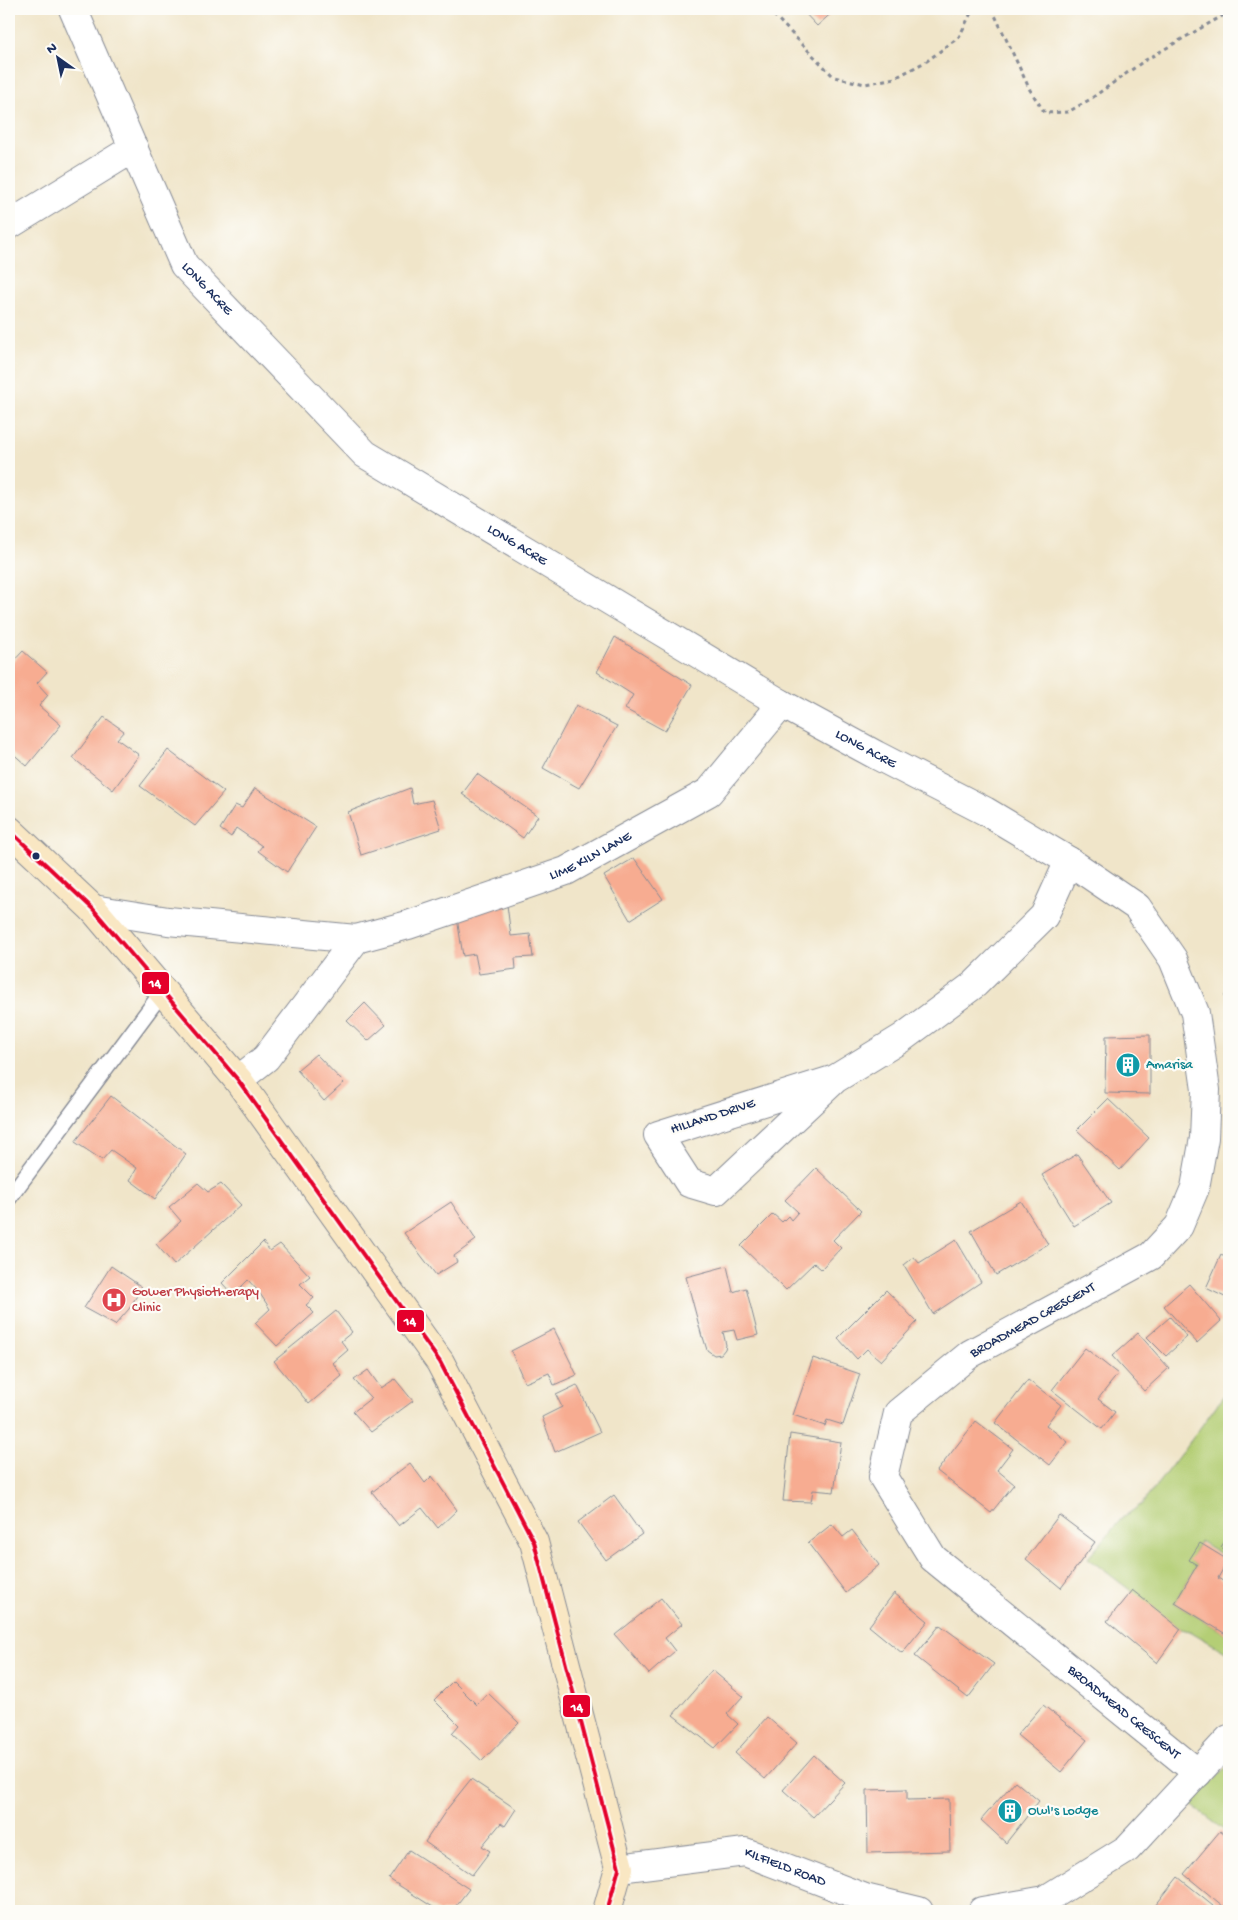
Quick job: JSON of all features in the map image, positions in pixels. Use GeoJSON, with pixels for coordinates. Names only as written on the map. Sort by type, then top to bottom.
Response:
{"type":"FeatureCollection","features":[{"type":"Feature","properties":{"kind":"street","name":"LONG ACRE"},"geometry":{"type":"LineString","coordinates":[[73,9],[184,265],[364,454],[782,704],[985,811],[1069,861],[1137,906]]}},
{"type":"Feature","properties":{"kind":"street"},"geometry":{"type":"LineString","coordinates":[[9,225],[134,148]]}},
{"type":"Feature","properties":{"kind":"street","name":"LIME KILN LANE"},"geometry":{"type":"LineString","coordinates":[[93,909],[168,921],[356,939],[408,925],[566,870],[709,792],[782,704]]}},
{"type":"Feature","properties":{"kind":"street"},"geometry":{"type":"LineString","coordinates":[[9,830],[93,909],[238,1080],[440,1362],[534,1542],[619,1868],[607,1911]]}},
{"type":"Feature","properties":{"kind":"street","name":"HILLAND DRIVE"},"geometry":{"type":"LineString","coordinates":[[835,1079],[658,1135],[689,1183],[716,1191],[835,1079],[902,1038],[975,984],[1044,916],[1069,861]]}},
{"type":"Feature","properties":{"kind":"street","name":"BROADMEAD CRESCENT"},"geometry":{"type":"LineString","coordinates":[[1137,906],[1173,959],[1195,1014],[1206,1090],[1204,1138],[1195,1188],[1179,1226],[1151,1256],[970,1354],[898,1414],[883,1477],[933,1558],[1198,1773]]}},
{"type":"Feature","properties":{"kind":"street"},"geometry":{"type":"LineString","coordinates":[[238,1080],[266,1058],[356,939]]}},
{"type":"Feature","properties":{"kind":"street"},"geometry":{"type":"LineString","coordinates":[[982,1911],[1045,1900],[1127,1849],[1229,1739]]}},
{"type":"Feature","properties":{"kind":"street","name":"KILFIELD ROAD"},"geometry":{"type":"LineString","coordinates":[[619,1868],[744,1852],[841,1901],[865,1898],[919,1911]]}},
{"type":"Feature","properties":{"kind":"lane"},"geometry":{"type":"LineString","coordinates":[[9,1198],[163,991]]}},
{"type":"Feature","properties":{"kind":"path"},"geometry":{"type":"LineString","coordinates":[[768,9],[834,77],[865,84],[896,78],[927,61],[959,37],[973,9]]}},
{"type":"Feature","properties":{"kind":"path"},"geometry":{"type":"LineString","coordinates":[[992,9],[1030,90],[1045,113],[1068,112],[1089,100],[1144,61],[1229,12]]}},
{"type":"Feature","properties":{"kind":"path"},"geometry":{"type":"LineString","coordinates":[[1225,997],[1229,992]]}},
{"type":"Feature","properties":{"kind":"green space"},"geometry":{"type":"Polygon","coordinates":[[[1229,1388],[1229,1495],[1224,1502],[1229,1506],[1229,1535],[1221,1547],[1229,1552],[1226,1557],[1200,1541],[1190,1560],[1197,1565],[1175,1603],[1229,1636],[1229,1654],[1190,1631],[1181,1629],[1088,1558],[1122,1518],[1142,1504],[1229,1388]]]}},
{"type":"Feature","properties":{"kind":"green space"},"geometry":{"type":"Polygon","coordinates":[[[1229,1765],[1229,1824],[1227,1828],[1229,1834],[1190,1804],[1229,1765]]]}},
{"type":"Feature","properties":{"kind":"building"},"geometry":{"type":"Polygon","coordinates":[[[801,9],[836,9],[817,26],[801,9]]]}},
{"type":"Feature","properties":{"kind":"building"},"geometry":{"type":"Polygon","coordinates":[[[615,637],[692,685],[665,731],[625,709],[633,695],[597,672],[615,637]]]}},
{"type":"Feature","properties":{"kind":"building"},"geometry":{"type":"Polygon","coordinates":[[[23,651],[47,672],[37,683],[48,695],[39,706],[61,725],[27,766],[9,750],[9,666],[23,651]]]}},
{"type":"Feature","properties":{"kind":"building"},"geometry":{"type":"Polygon","coordinates":[[[576,705],[617,726],[579,788],[543,768],[576,705]]]}},
{"type":"Feature","properties":{"kind":"building"},"geometry":{"type":"Polygon","coordinates":[[[104,717],[124,731],[117,739],[139,755],[113,790],[73,758],[104,717]]]}},
{"type":"Feature","properties":{"kind":"building"},"geometry":{"type":"Polygon","coordinates":[[[168,750],[224,792],[195,826],[140,786],[168,750]]]}},
{"type":"Feature","properties":{"kind":"building"},"geometry":{"type":"Polygon","coordinates":[[[477,774],[538,816],[523,838],[462,794],[477,774]]]}},
{"type":"Feature","properties":{"kind":"building"},"geometry":{"type":"Polygon","coordinates":[[[255,788],[316,827],[287,872],[258,851],[262,846],[236,828],[231,837],[220,829],[235,805],[242,808],[255,788]]]}},
{"type":"Feature","properties":{"kind":"building"},"geometry":{"type":"Polygon","coordinates":[[[410,788],[413,804],[432,800],[441,829],[361,855],[348,812],[410,788]]]}},
{"type":"Feature","properties":{"kind":"building"},"geometry":{"type":"Polygon","coordinates":[[[634,858],[663,899],[630,920],[604,876],[634,858]]]}},
{"type":"Feature","properties":{"kind":"building"},"geometry":{"type":"Polygon","coordinates":[[[506,897],[511,936],[530,934],[533,957],[515,958],[516,969],[479,974],[475,954],[463,956],[457,918],[506,897]]]}},
{"type":"Feature","properties":{"kind":"building"},"geometry":{"type":"Polygon","coordinates":[[[365,1003],[386,1025],[368,1041],[347,1021],[365,1003]]]}},
{"type":"Feature","properties":{"kind":"building","name":"Amarisa"},"geometry":{"type":"Polygon","coordinates":[[[1150,1035],[1150,1094],[1105,1093],[1106,1036],[1150,1035]]]}},
{"type":"Feature","properties":{"kind":"building"},"geometry":{"type":"Polygon","coordinates":[[[316,1054],[344,1083],[324,1101],[297,1070],[316,1054]]]}},
{"type":"Feature","properties":{"kind":"building"},"geometry":{"type":"Polygon","coordinates":[[[111,1096],[186,1154],[155,1199],[130,1180],[137,1168],[111,1150],[102,1160],[75,1142],[111,1096]]]}},
{"type":"Feature","properties":{"kind":"building"},"geometry":{"type":"Polygon","coordinates":[[[1108,1099],[1149,1138],[1120,1170],[1077,1130],[1108,1099]]]}},
{"type":"Feature","properties":{"kind":"building"},"geometry":{"type":"Polygon","coordinates":[[[1077,1154],[1111,1203],[1074,1226],[1042,1175],[1077,1154]]]}},
{"type":"Feature","properties":{"kind":"building"},"geometry":{"type":"Polygon","coordinates":[[[816,1168],[861,1211],[833,1240],[841,1248],[821,1269],[814,1263],[786,1290],[741,1246],[773,1214],[782,1222],[788,1216],[791,1220],[798,1212],[785,1200],[816,1168]]]}},
{"type":"Feature","properties":{"kind":"building"},"geometry":{"type":"Polygon","coordinates":[[[198,1183],[208,1192],[221,1184],[241,1205],[174,1265],[156,1244],[181,1221],[169,1207],[198,1183]]]}},
{"type":"Feature","properties":{"kind":"building"},"geometry":{"type":"Polygon","coordinates":[[[1021,1201],[1048,1244],[996,1275],[971,1231],[1021,1201]]]}},
{"type":"Feature","properties":{"kind":"building"},"geometry":{"type":"Polygon","coordinates":[[[451,1202],[476,1240],[454,1256],[457,1262],[436,1275],[404,1233],[451,1202]]]}},
{"type":"Feature","properties":{"kind":"building"},"geometry":{"type":"Polygon","coordinates":[[[956,1240],[981,1282],[933,1314],[904,1265],[914,1257],[919,1263],[956,1240]]]}},
{"type":"Feature","properties":{"kind":"building"},"geometry":{"type":"Polygon","coordinates":[[[263,1242],[270,1251],[280,1244],[310,1276],[300,1284],[314,1298],[306,1305],[314,1313],[277,1346],[255,1323],[270,1309],[259,1292],[248,1280],[233,1295],[222,1283],[263,1242]]]}},
{"type":"Feature","properties":{"kind":"building"},"geometry":{"type":"Polygon","coordinates":[[[1221,1255],[1229,1259],[1229,1299],[1206,1288],[1221,1255]]]}},
{"type":"Feature","properties":{"kind":"building"},"geometry":{"type":"Polygon","coordinates":[[[111,1266],[142,1287],[129,1309],[115,1325],[84,1308],[111,1266]]]}},
{"type":"Feature","properties":{"kind":"building"},"geometry":{"type":"Polygon","coordinates":[[[727,1266],[733,1292],[746,1288],[758,1335],[737,1340],[734,1330],[723,1332],[725,1349],[721,1354],[714,1355],[707,1350],[702,1337],[686,1277],[727,1266]]]}},
{"type":"Feature","properties":{"kind":"building"},"geometry":{"type":"Polygon","coordinates":[[[1189,1284],[1221,1321],[1197,1343],[1164,1306],[1189,1284]]]}},
{"type":"Feature","properties":{"kind":"building"},"geometry":{"type":"Polygon","coordinates":[[[886,1290],[917,1322],[881,1361],[867,1349],[857,1359],[838,1338],[886,1290]]]}},
{"type":"Feature","properties":{"kind":"building"},"geometry":{"type":"Polygon","coordinates":[[[336,1311],[352,1332],[341,1341],[348,1350],[333,1363],[342,1376],[309,1404],[274,1361],[336,1311]]]}},
{"type":"Feature","properties":{"kind":"building"},"geometry":{"type":"Polygon","coordinates":[[[1170,1317],[1187,1337],[1166,1356],[1147,1337],[1170,1317]]]}},
{"type":"Feature","properties":{"kind":"building"},"geometry":{"type":"Polygon","coordinates":[[[554,1329],[577,1375],[554,1385],[549,1373],[525,1383],[511,1351],[554,1329]]]}},
{"type":"Feature","properties":{"kind":"building"},"geometry":{"type":"Polygon","coordinates":[[[1138,1333],[1169,1368],[1144,1391],[1112,1356],[1138,1333]]]}},
{"type":"Feature","properties":{"kind":"building"},"geometry":{"type":"Polygon","coordinates":[[[1085,1348],[1118,1374],[1098,1399],[1115,1412],[1102,1429],[1052,1390],[1085,1348]]]}},
{"type":"Feature","properties":{"kind":"building"},"geometry":{"type":"Polygon","coordinates":[[[813,1358],[860,1374],[843,1425],[827,1420],[825,1426],[793,1415],[813,1358]]]}},
{"type":"Feature","properties":{"kind":"building"},"geometry":{"type":"Polygon","coordinates":[[[368,1370],[381,1388],[395,1379],[413,1401],[371,1432],[353,1412],[371,1398],[354,1380],[368,1370]]]}},
{"type":"Feature","properties":{"kind":"building"},"geometry":{"type":"Polygon","coordinates":[[[1028,1380],[1061,1405],[1046,1425],[1068,1442],[1050,1465],[995,1423],[1028,1380]]]}},
{"type":"Feature","properties":{"kind":"building"},"geometry":{"type":"Polygon","coordinates":[[[577,1385],[600,1432],[555,1452],[542,1417],[562,1407],[556,1395],[577,1385]]]}},
{"type":"Feature","properties":{"kind":"building"},"geometry":{"type":"Polygon","coordinates":[[[976,1421],[1013,1449],[997,1470],[1014,1484],[991,1513],[937,1471],[976,1421]]]}},
{"type":"Feature","properties":{"kind":"building"},"geometry":{"type":"Polygon","coordinates":[[[790,1434],[841,1442],[834,1492],[813,1490],[811,1502],[783,1501],[790,1434]]]}},
{"type":"Feature","properties":{"kind":"building"},"geometry":{"type":"Polygon","coordinates":[[[410,1463],[425,1483],[432,1476],[457,1510],[438,1528],[422,1508],[399,1526],[372,1492],[410,1463]]]}},
{"type":"Feature","properties":{"kind":"building"},"geometry":{"type":"Polygon","coordinates":[[[614,1495],[642,1534],[606,1560],[578,1522],[614,1495]]]}},
{"type":"Feature","properties":{"kind":"building"},"geometry":{"type":"Polygon","coordinates":[[[1059,1515],[1095,1542],[1061,1588],[1026,1559],[1059,1515]]]}},
{"type":"Feature","properties":{"kind":"building"},"geometry":{"type":"Polygon","coordinates":[[[832,1524],[843,1537],[852,1530],[879,1565],[846,1593],[808,1543],[832,1524]]]}},
{"type":"Feature","properties":{"kind":"building"},"geometry":{"type":"Polygon","coordinates":[[[1229,1535],[1229,1553],[1221,1547],[1229,1535]]]}},
{"type":"Feature","properties":{"kind":"building"},"geometry":{"type":"Polygon","coordinates":[[[1200,1543],[1228,1560],[1218,1578],[1229,1585],[1229,1636],[1175,1603],[1197,1565],[1189,1560],[1200,1543]]]}},
{"type":"Feature","properties":{"kind":"building"},"geometry":{"type":"Polygon","coordinates":[[[1132,1590],[1181,1629],[1157,1663],[1107,1621],[1132,1590]]]}},
{"type":"Feature","properties":{"kind":"building"},"geometry":{"type":"Polygon","coordinates":[[[894,1593],[928,1621],[902,1653],[869,1626],[894,1593]]]}},
{"type":"Feature","properties":{"kind":"building"},"geometry":{"type":"Polygon","coordinates":[[[661,1598],[682,1624],[665,1638],[675,1651],[649,1674],[615,1635],[661,1598]]]}},
{"type":"Feature","properties":{"kind":"building"},"geometry":{"type":"Polygon","coordinates":[[[940,1625],[994,1664],[968,1698],[915,1656],[940,1625]]]}},
{"type":"Feature","properties":{"kind":"building"},"geometry":{"type":"Polygon","coordinates":[[[712,1670],[743,1696],[727,1714],[738,1724],[715,1748],[673,1715],[712,1670]]]}},
{"type":"Feature","properties":{"kind":"building"},"geometry":{"type":"Polygon","coordinates":[[[453,1681],[477,1705],[488,1693],[519,1723],[482,1761],[452,1733],[459,1725],[434,1700],[453,1681]]]}},
{"type":"Feature","properties":{"kind":"building"},"geometry":{"type":"Polygon","coordinates":[[[1043,1705],[1087,1740],[1061,1772],[1017,1735],[1043,1705]]]}},
{"type":"Feature","properties":{"kind":"building"},"geometry":{"type":"Polygon","coordinates":[[[767,1717],[797,1743],[765,1779],[735,1753],[767,1717]]]}},
{"type":"Feature","properties":{"kind":"building"},"geometry":{"type":"Polygon","coordinates":[[[814,1755],[845,1783],[813,1817],[783,1790],[814,1755]]]}},
{"type":"Feature","properties":{"kind":"building"},"geometry":{"type":"Polygon","coordinates":[[[471,1779],[516,1809],[505,1826],[501,1823],[482,1846],[490,1851],[472,1875],[425,1842],[447,1809],[471,1779]]]}},
{"type":"Feature","properties":{"kind":"building","name":"Owl's Lodge"},"geometry":{"type":"Polygon","coordinates":[[[1015,1781],[1039,1801],[1006,1843],[981,1820],[1015,1781]]]}},
{"type":"Feature","properties":{"kind":"building"},"geometry":{"type":"Polygon","coordinates":[[[907,1789],[907,1800],[949,1799],[950,1851],[868,1853],[867,1790],[907,1789]]]}},
{"type":"Feature","properties":{"kind":"building"},"geometry":{"type":"Polygon","coordinates":[[[1220,1831],[1229,1838],[1229,1911],[1184,1874],[1220,1831]]]}},
{"type":"Feature","properties":{"kind":"building"},"geometry":{"type":"Polygon","coordinates":[[[409,1850],[469,1889],[452,1911],[439,1911],[389,1879],[409,1850]]]}},
{"type":"Feature","properties":{"kind":"building"},"geometry":{"type":"Polygon","coordinates":[[[1178,1877],[1213,1905],[1207,1911],[1151,1911],[1178,1877]]]}},
{"type":"Feature","properties":{"kind":"transit line","name":"14"},"geometry":{"type":"LineString","coordinates":[[9,830],[93,909],[238,1080],[440,1362],[534,1542],[619,1868],[607,1911]]}},
{"type":"Feature","properties":{"kind":"place","name":"Amarisa"},"geometry":{"type":"Point","coordinates":[1128,1065]}},
{"type":"Feature","properties":{"kind":"place","name":"Gower Physiotherapy Clinic"},"geometry":{"type":"Point","coordinates":[114,1300]}},
{"type":"Feature","properties":{"kind":"place","name":"Owl's Lodge"},"geometry":{"type":"Point","coordinates":[1010,1811]}}]}
